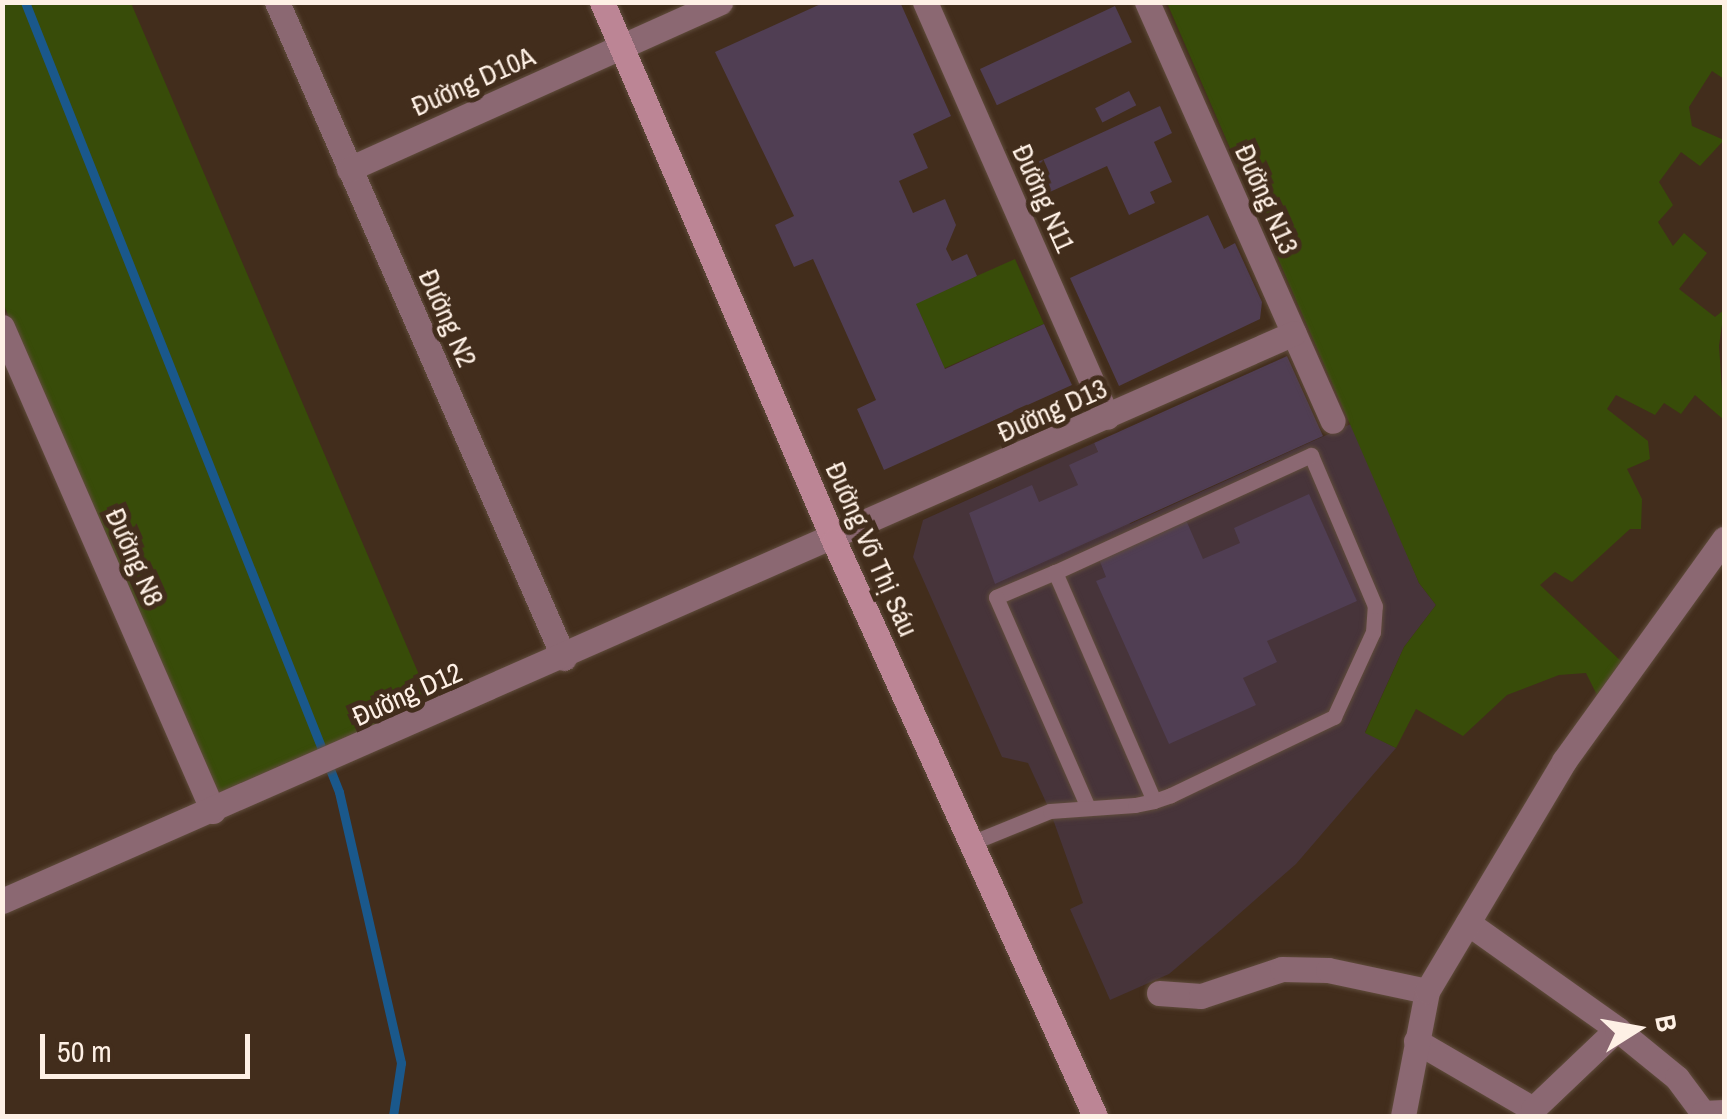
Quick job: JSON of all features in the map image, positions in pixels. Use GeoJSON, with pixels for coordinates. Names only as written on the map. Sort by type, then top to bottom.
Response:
{"type":"FeatureCollection","features":[{"type":"Feature","properties":{"kind":"main road","name":"Đường Võ Thị Sáu"},"geometry":{"type":"LineString","coordinates":[[602,2],[834,541],[1094,1116]]}},
{"type":"Feature","properties":{"kind":"street","name":"Đường N2"},"geometry":{"type":"LineString","coordinates":[[277,2],[564,658]]}},
{"type":"Feature","properties":{"kind":"street","name":"Đường D10A"},"geometry":{"type":"LineString","coordinates":[[349,169],[720,2]]}},
{"type":"Feature","properties":{"kind":"street","name":"Đường N11"},"geometry":{"type":"LineString","coordinates":[[925,2],[1108,417]]}},
{"type":"Feature","properties":{"kind":"street","name":"Đường N13"},"geometry":{"type":"LineString","coordinates":[[1147,2],[1333,421]]}},
{"type":"Feature","properties":{"kind":"street","name":"Đường N8"},"geometry":{"type":"LineString","coordinates":[[2,327],[213,811]]}},
{"type":"Feature","properties":{"kind":"street","name":"Đường D13"},"geometry":{"type":"LineString","coordinates":[[834,541],[1294,333]]}},
{"type":"Feature","properties":{"kind":"street"},"geometry":{"type":"LineString","coordinates":[[1403,1116],[1427,991],[1564,761],[1724,538]]}},
{"type":"Feature","properties":{"kind":"street","name":"Đường D12"},"geometry":{"type":"LineString","coordinates":[[2,902],[834,541]]}},
{"type":"Feature","properties":{"kind":"street"},"geometry":{"type":"LineString","coordinates":[[1468,923],[1617,1029],[1677,1078],[1702,1113],[1724,1112]]}},
{"type":"Feature","properties":{"kind":"street"},"geometry":{"type":"LineString","coordinates":[[1159,993],[1200,996],[1282,969],[1328,970],[1427,991]]}},
{"type":"Feature","properties":{"kind":"street"},"geometry":{"type":"LineString","coordinates":[[1416,1041],[1533,1109],[1617,1029]]}},
{"type":"Feature","properties":{"kind":"lane"},"geometry":{"type":"LineString","coordinates":[[971,843],[1018,820],[1087,805],[1154,801],[1334,718],[1373,632],[1372,595],[1311,455],[996,597],[1087,805]]}},
{"type":"Feature","properties":{"kind":"lane"},"geometry":{"type":"LineString","coordinates":[[1054,572],[1154,801]]}},
{"type":"Feature","properties":{"kind":"shaded area"},"geometry":{"type":"Polygon","coordinates":[[[1353,423],[1419,583],[1436,605],[1404,647],[1365,732],[1396,748],[1296,864],[1169,974],[1110,1000],[1070,909],[1083,903],[1050,811],[1028,763],[1002,757],[913,557],[923,520],[1094,443],[1130,524],[1353,423]]]}},
{"type":"Feature","properties":{"kind":"green space"},"geometry":{"type":"Polygon","coordinates":[[[2,3],[131,3],[432,705],[218,798],[3,303],[2,3]]]}},
{"type":"Feature","properties":{"kind":"green space"},"geometry":{"type":"Polygon","coordinates":[[[1167,3],[1724,3],[1724,79],[1712,71],[1689,107],[1692,126],[1724,140],[1700,166],[1681,152],[1659,182],[1673,205],[1658,222],[1673,246],[1684,233],[1707,253],[1679,289],[1715,317],[1724,310],[1719,346],[1724,420],[1695,395],[1681,414],[1664,403],[1655,415],[1616,395],[1607,409],[1648,441],[1650,459],[1627,469],[1642,499],[1641,529],[1630,529],[1572,582],[1555,572],[1540,585],[1623,663],[1598,697],[1586,673],[1559,675],[1507,695],[1463,736],[1416,709],[1396,748],[1365,733],[1404,647],[1436,605],[1419,583],[1167,3]]]}},
{"type":"Feature","properties":{"kind":"green space"},"geometry":{"type":"Polygon","coordinates":[[[1015,259],[1044,324],[944,368],[915,303],[1015,259]]]}},
{"type":"Feature","properties":{"kind":"building"},"geometry":{"type":"Polygon","coordinates":[[[825,2],[900,2],[951,116],[913,134],[928,168],[899,181],[913,213],[945,199],[956,225],[946,249],[952,261],[967,254],[977,276],[916,304],[945,369],[1044,324],[1072,385],[884,470],[857,409],[876,400],[813,259],[794,267],[775,225],[794,216],[715,52],[825,2]]]}},
{"type":"Feature","properties":{"kind":"building"},"geometry":{"type":"Polygon","coordinates":[[[1115,6],[1132,42],[997,105],[980,69],[1115,6]]]}},
{"type":"Feature","properties":{"kind":"building"},"geometry":{"type":"Polygon","coordinates":[[[1129,91],[1136,105],[1102,123],[1095,108],[1129,91]]]}},
{"type":"Feature","properties":{"kind":"building"},"geometry":{"type":"Polygon","coordinates":[[[1160,106],[1172,133],[1154,142],[1172,182],[1150,192],[1155,203],[1129,215],[1107,166],[1041,196],[1027,167],[1160,106]]]}},
{"type":"Feature","properties":{"kind":"building"},"geometry":{"type":"Polygon","coordinates":[[[1208,215],[1224,249],[1235,243],[1262,302],[1260,319],[1119,386],[1070,278],[1208,215]]]}},
{"type":"Feature","properties":{"kind":"building"},"geometry":{"type":"Polygon","coordinates":[[[1287,356],[1323,436],[995,584],[969,513],[1032,485],[1039,502],[1078,485],[1069,465],[1098,452],[1094,443],[1287,356]]]}},
{"type":"Feature","properties":{"kind":"building"},"geometry":{"type":"Polygon","coordinates":[[[1309,494],[1357,601],[1267,641],[1277,662],[1243,678],[1256,705],[1169,744],[1096,581],[1106,577],[1099,559],[1186,520],[1203,559],[1240,543],[1234,528],[1309,494]]]}},
{"type":"Feature","properties":{"kind":"waterway"},"geometry":{"type":"LineString","coordinates":[[25,2],[339,792],[401,1063],[393,1116]]}}]}
